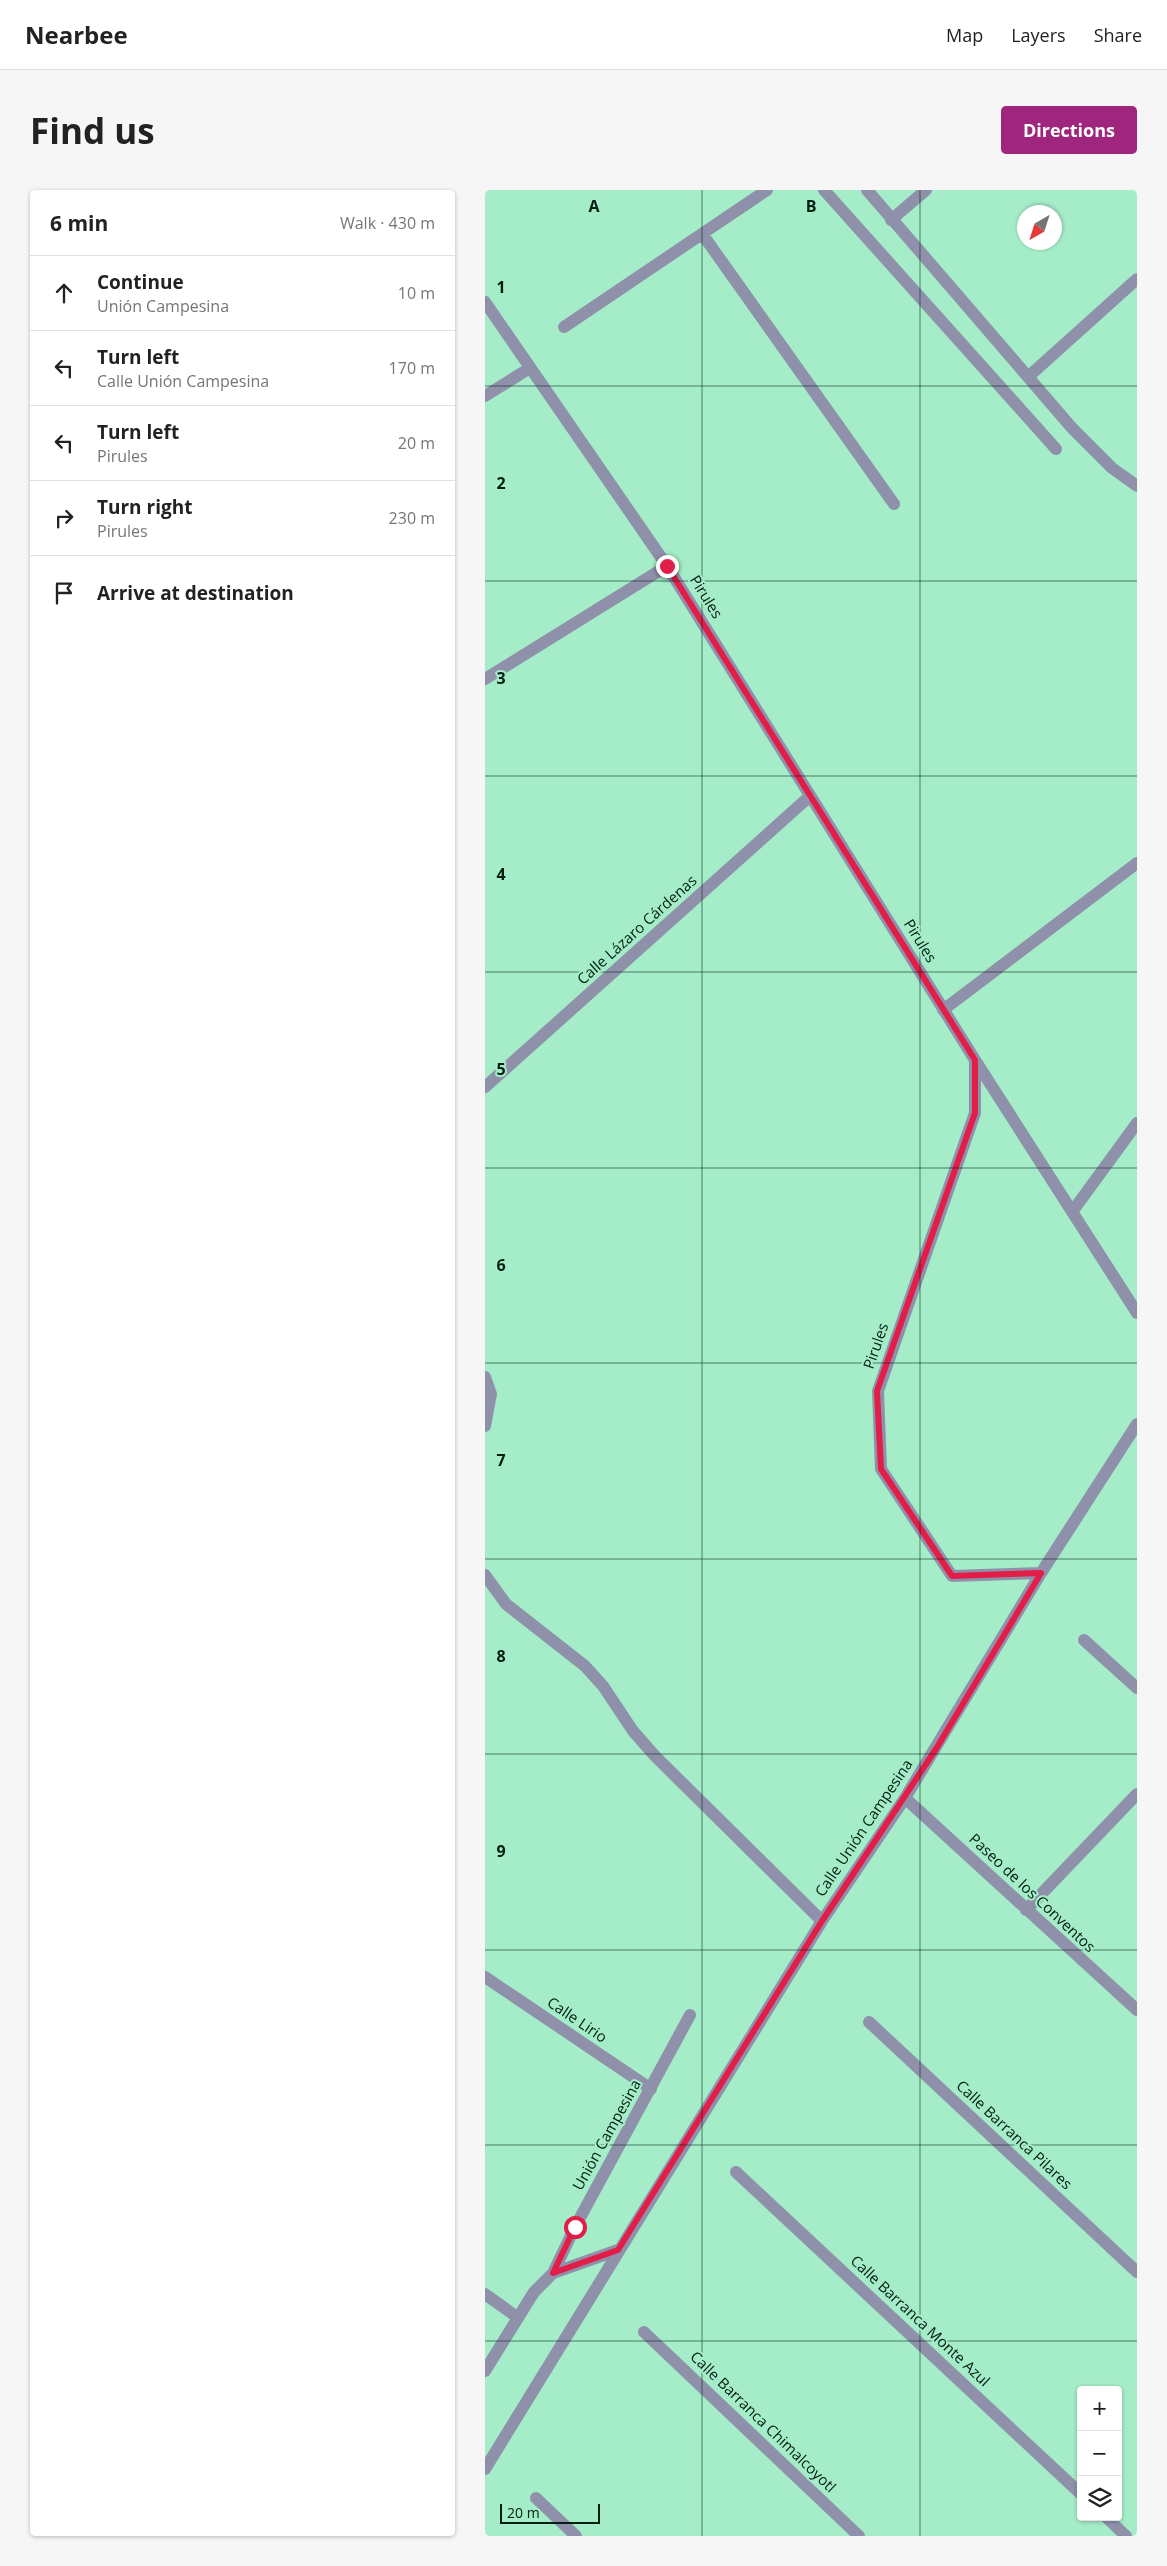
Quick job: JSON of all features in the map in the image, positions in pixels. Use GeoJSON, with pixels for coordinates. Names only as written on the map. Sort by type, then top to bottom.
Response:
{"type":"FeatureCollection","features":[{"type":"Feature","properties":{"kind":"street"},"geometry":{"type":"LineString","coordinates":[[564,327],[767,190]]}},
{"type":"Feature","properties":{"kind":"street"},"geometry":{"type":"LineString","coordinates":[[824,190],[1056,449]]}},
{"type":"Feature","properties":{"kind":"street"},"geometry":{"type":"LineString","coordinates":[[867,190],[1087,445],[1112,468],[1137,486]]}},
{"type":"Feature","properties":{"kind":"street"},"geometry":{"type":"LineString","coordinates":[[891,220],[926,190]]}},
{"type":"Feature","properties":{"kind":"street"},"geometry":{"type":"LineString","coordinates":[[703,235],[894,504]]}},
{"type":"Feature","properties":{"kind":"street"},"geometry":{"type":"LineString","coordinates":[[1028,377],[1137,279]]}},
{"type":"Feature","properties":{"kind":"street","name":"Pirules"},"geometry":{"type":"LineString","coordinates":[[485,302],[667,566],[975,1060],[975,1113],[877,1391],[881,1469],[952,1576],[1041,1573]]}},
{"type":"Feature","properties":{"kind":"street"},"geometry":{"type":"LineString","coordinates":[[485,396],[530,368]]}},
{"type":"Feature","properties":{"kind":"street"},"geometry":{"type":"LineString","coordinates":[[485,679],[667,566]]}},
{"type":"Feature","properties":{"kind":"street","name":"Calle Lázaro Cárdenas"},"geometry":{"type":"LineString","coordinates":[[485,1087],[811,796]]}},
{"type":"Feature","properties":{"kind":"street"},"geometry":{"type":"LineString","coordinates":[[943,1010],[1137,863]]}},
{"type":"Feature","properties":{"kind":"street"},"geometry":{"type":"LineString","coordinates":[[975,1060],[1137,1313]]}},
{"type":"Feature","properties":{"kind":"street"},"geometry":{"type":"LineString","coordinates":[[1072,1212],[1137,1123]]}},
{"type":"Feature","properties":{"kind":"street"},"geometry":{"type":"LineString","coordinates":[[485,1377],[491,1394],[485,1426]]}},
{"type":"Feature","properties":{"kind":"street","name":"Calle Unión Campesina"},"geometry":{"type":"LineString","coordinates":[[487,2463],[822,1921],[905,1798],[1041,1573],[1137,1424]]}},
{"type":"Feature","properties":{"kind":"street"},"geometry":{"type":"LineString","coordinates":[[485,1575],[507,1604],[585,1666],[603,1686],[633,1731],[671,1774],[822,1921]]}},
{"type":"Feature","properties":{"kind":"street"},"geometry":{"type":"LineString","coordinates":[[1084,1640],[1137,1688]]}},
{"type":"Feature","properties":{"kind":"street"},"geometry":{"type":"LineString","coordinates":[[1026,1910],[1137,1794]]}},
{"type":"Feature","properties":{"kind":"street","name":"Paseo de los Conventos"},"geometry":{"type":"LineString","coordinates":[[905,1798],[1137,2010]]}},
{"type":"Feature","properties":{"kind":"street","name":"Calle Lirio"},"geometry":{"type":"LineString","coordinates":[[485,1977],[651,2089]]}},
{"type":"Feature","properties":{"kind":"street","name":"Unión Campesina"},"geometry":{"type":"LineString","coordinates":[[553,2273],[575,2227],[690,2015]]}},
{"type":"Feature","properties":{"kind":"street","name":"Calle Barranca Pilares"},"geometry":{"type":"LineString","coordinates":[[869,2022],[1137,2272]]}},
{"type":"Feature","properties":{"kind":"street","name":"Calle Barranca Monte Azul"},"geometry":{"type":"LineString","coordinates":[[736,2172],[1077,2490]]}},
{"type":"Feature","properties":{"kind":"street"},"geometry":{"type":"LineString","coordinates":[[485,2371],[534,2292],[553,2273],[618,2250]]}},
{"type":"Feature","properties":{"kind":"street"},"geometry":{"type":"LineString","coordinates":[[485,2294],[517,2317]]}},
{"type":"Feature","properties":{"kind":"street","name":"Calle Barranca Chimalcoyotl"},"geometry":{"type":"LineString","coordinates":[[644,2332],[859,2536]]}},
{"type":"Feature","properties":{"kind":"street"},"geometry":{"type":"LineString","coordinates":[[536,2498],[576,2536]]}},
{"type":"Feature","properties":{"kind":"street"},"geometry":{"type":"LineString","coordinates":[[1110,2521],[1126,2536]]}},
{"type":"Feature","properties":{"kind":"route"},"geometry":{"type":"LineString","coordinates":[[575,2227],[553,2273],[618,2250],[822,1921],[936,1749],[1041,1573],[952,1576],[881,1469],[877,1391],[975,1113],[975,1060],[667,566]]}}]}
